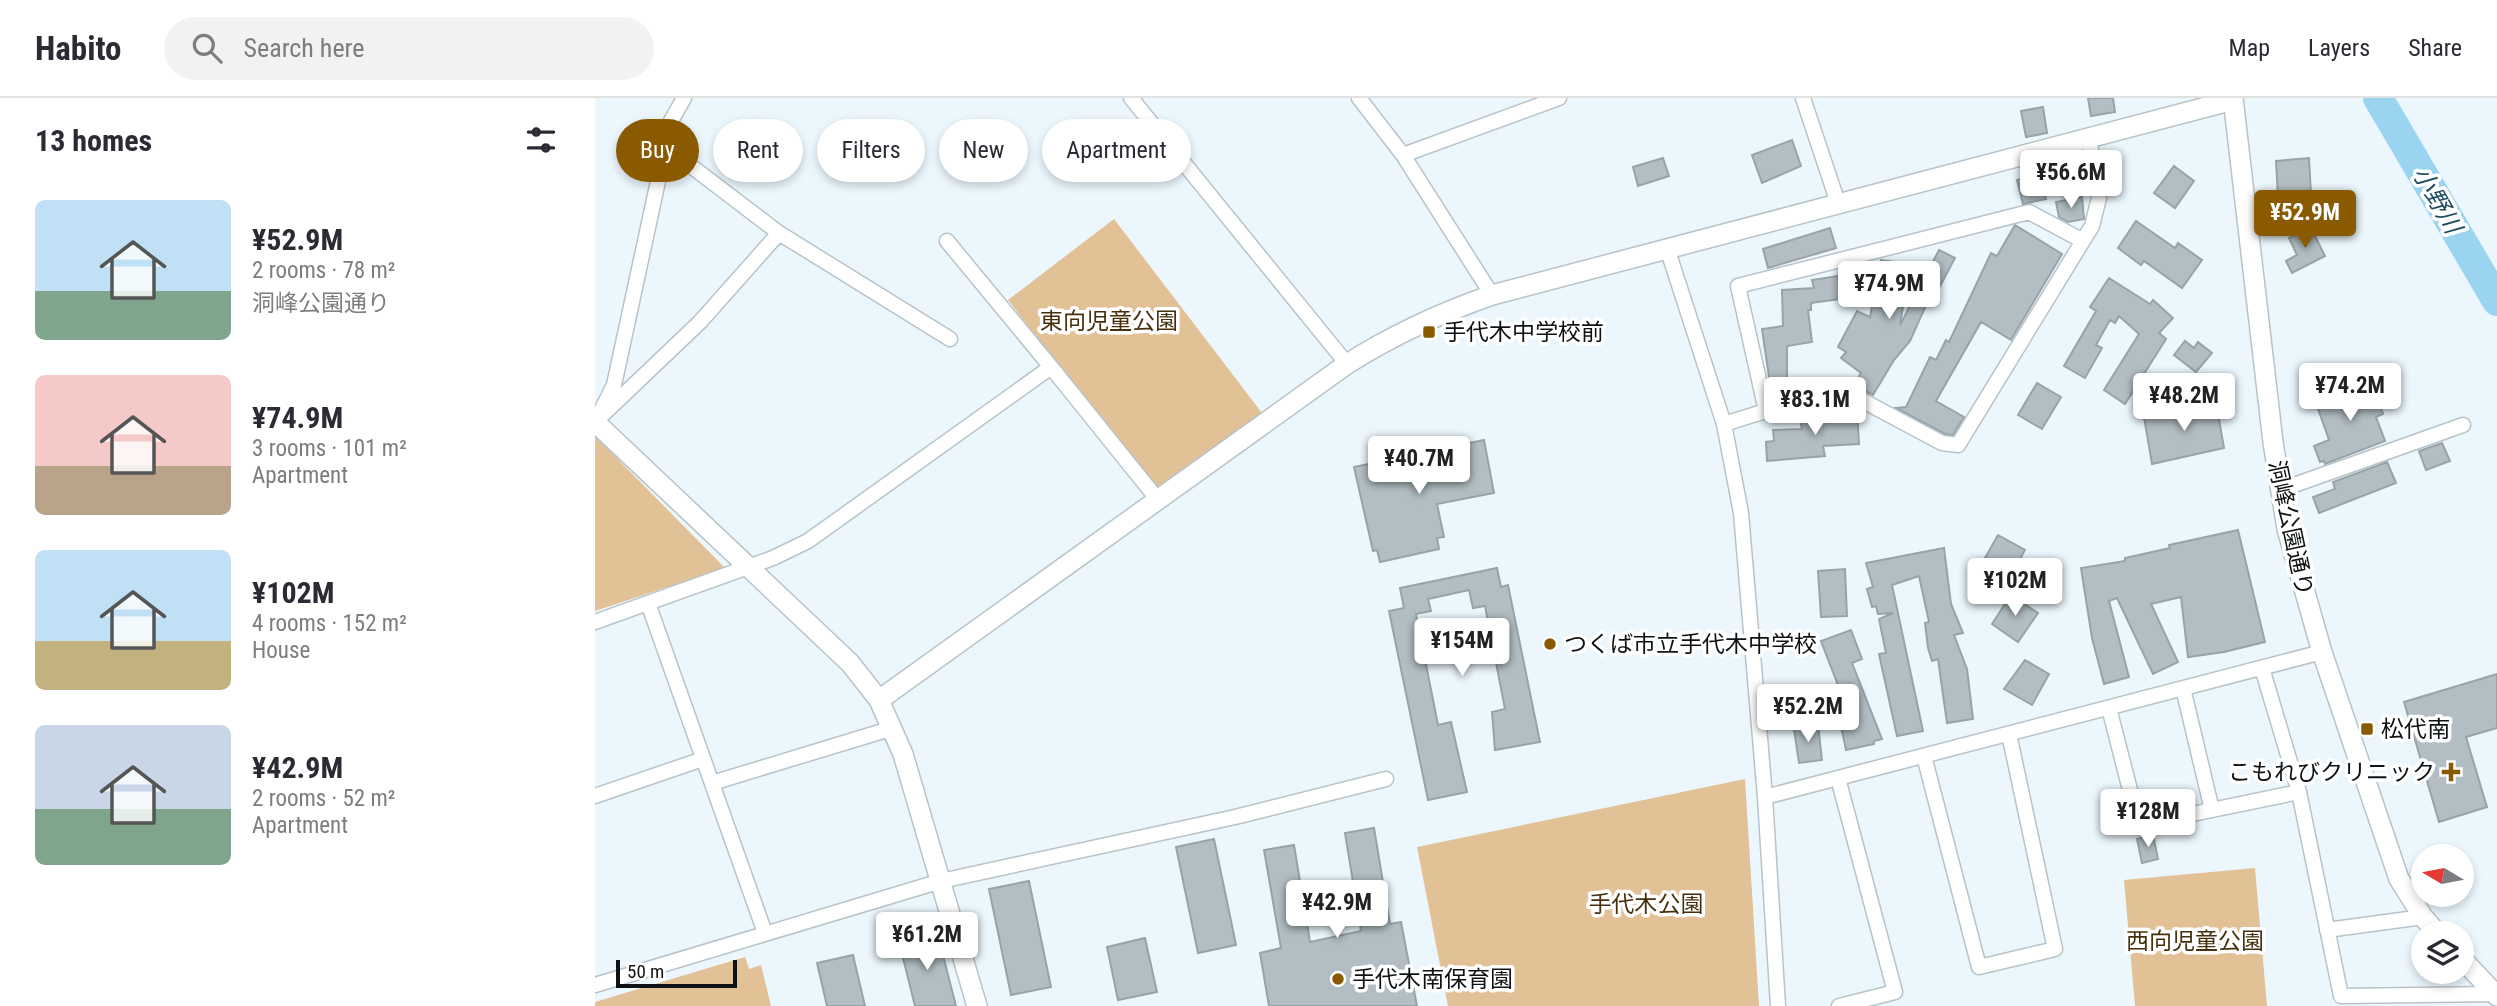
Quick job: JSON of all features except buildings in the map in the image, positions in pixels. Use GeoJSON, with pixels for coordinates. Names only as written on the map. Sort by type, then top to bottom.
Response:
{"type":"FeatureCollection","features":[{"type":"Feature","properties":{"kind":"street"},"geometry":{"type":"LineString","coordinates":[[672,119],[684,98]]}},
{"type":"Feature","properties":{"kind":"street"},"geometry":{"type":"LineString","coordinates":[[1131,98],[1347,364]]}},
{"type":"Feature","properties":{"kind":"street"},"geometry":{"type":"LineString","coordinates":[[1359,98],[1403,155],[1492,295]]}},
{"type":"Feature","properties":{"kind":"street"},"geometry":{"type":"LineString","coordinates":[[1403,155],[1559,98]]}},
{"type":"Feature","properties":{"kind":"street"},"geometry":{"type":"LineString","coordinates":[[1803,98],[1839,206]]}},
{"type":"Feature","properties":{"kind":"street"},"geometry":{"type":"LineString","coordinates":[[879,700],[1347,364],[1389,338],[1451,310],[1492,295],[1839,206],[2233,99]]}},
{"type":"Feature","properties":{"kind":"street","name":"洞峰公園通り"},"geometry":{"type":"LineString","coordinates":[[2233,99],[2280,490],[2299,573],[2322,652],[2399,880],[2426,921]]}},
{"type":"Feature","properties":{"kind":"street"},"geometry":{"type":"LineString","coordinates":[[1724,425],[1839,388],[1942,443],[1958,445],[2092,226],[2099,198],[2089,138]]}},
{"type":"Feature","properties":{"kind":"street"},"geometry":{"type":"LineString","coordinates":[[699,173],[779,233],[950,339]]}},
{"type":"Feature","properties":{"kind":"street"},"geometry":{"type":"LineString","coordinates":[[595,422],[614,385],[659,182]]}},
{"type":"Feature","properties":{"kind":"street"},"geometry":{"type":"LineString","coordinates":[[1766,411],[1738,286],[2029,212],[2083,241]]}},
{"type":"Feature","properties":{"kind":"street"},"geometry":{"type":"LineString","coordinates":[[595,422],[700,322],[779,233]]}},
{"type":"Feature","properties":{"kind":"street"},"geometry":{"type":"LineString","coordinates":[[947,241],[1158,500]]}},
{"type":"Feature","properties":{"kind":"street"},"geometry":{"type":"LineString","coordinates":[[1668,251],[1724,425],[1741,513],[1765,797],[1778,1006]]}},
{"type":"Feature","properties":{"kind":"street"},"geometry":{"type":"LineString","coordinates":[[595,622],[748,567],[808,541],[1052,368]]}},
{"type":"Feature","properties":{"kind":"street"},"geometry":{"type":"LineString","coordinates":[[595,422],[850,663],[879,700],[893,728],[977,1006]]}},
{"type":"Feature","properties":{"kind":"street"},"geometry":{"type":"LineString","coordinates":[[2280,490],[2463,425]]}},
{"type":"Feature","properties":{"kind":"street"},"geometry":{"type":"LineString","coordinates":[[648,603],[765,933]]}},
{"type":"Feature","properties":{"kind":"street"},"geometry":{"type":"LineString","coordinates":[[1765,797],[2322,652]]}},
{"type":"Feature","properties":{"kind":"street"},"geometry":{"type":"LineString","coordinates":[[2262,668],[2299,792],[2341,996],[2496,995]]}},
{"type":"Feature","properties":{"kind":"street"},"geometry":{"type":"LineString","coordinates":[[2183,688],[2212,810]]}},
{"type":"Feature","properties":{"kind":"street"},"geometry":{"type":"LineString","coordinates":[[2109,708],[2139,825],[2299,792]]}},
{"type":"Feature","properties":{"kind":"street"},"geometry":{"type":"LineString","coordinates":[[712,783],[893,728]]}},
{"type":"Feature","properties":{"kind":"street"},"geometry":{"type":"LineString","coordinates":[[1924,756],[1979,967],[2055,949],[2009,734]]}},
{"type":"Feature","properties":{"kind":"street"},"geometry":{"type":"LineString","coordinates":[[595,796],[703,758]]}},
{"type":"Feature","properties":{"kind":"street"},"geometry":{"type":"LineString","coordinates":[[1838,778],[1895,992],[1839,1006]]}},
{"type":"Feature","properties":{"kind":"street"},"geometry":{"type":"LineString","coordinates":[[595,985],[941,881],[1235,817],[1386,779]]}},
{"type":"Feature","properties":{"kind":"street"},"geometry":{"type":"LineString","coordinates":[[2327,930],[2423,917]]}},
{"type":"Feature","properties":{"kind":"street"},"geometry":{"type":"LineString","coordinates":[[2474,972],[2496,995]]}},
{"type":"Feature","properties":{"kind":"green space","name":"東向児童公園"},"geometry":{"type":"Polygon","coordinates":[[[1114,219],[1262,413],[1157,494],[1008,300],[1114,219]]]}},
{"type":"Feature","properties":{"kind":"green space"},"geometry":{"type":"Polygon","coordinates":[[[595,436],[725,568],[595,611],[595,436]]]}},
{"type":"Feature","properties":{"kind":"green space","name":"手代木公園"},"geometry":{"type":"Polygon","coordinates":[[[1745,779],[1759,1006],[1448,1006],[1417,847],[1745,779]]]}},
{"type":"Feature","properties":{"kind":"green space","name":"西向児童公園"},"geometry":{"type":"Polygon","coordinates":[[[2255,868],[2267,1006],[2135,1006],[2124,880],[2255,868]]]}},
{"type":"Feature","properties":{"kind":"green space"},"geometry":{"type":"Polygon","coordinates":[[[745,957],[749,969],[761,965],[771,1006],[595,1006],[595,1002],[745,957]]]}},
{"type":"Feature","properties":{"kind":"waterway","name":"小野川"},"geometry":{"type":"LineString","coordinates":[[2378,98],[2497,301]]}},
{"type":"Feature","properties":{"kind":"place","name":"手代木中学校前"},"geometry":{"type":"Point","coordinates":[1429,332]}},
{"type":"Feature","properties":{"kind":"place","name":"つくば市立手代木中学校"},"geometry":{"type":"Point","coordinates":[1550,644]}},
{"type":"Feature","properties":{"kind":"place","name":"松代南"},"geometry":{"type":"Point","coordinates":[2367,729]}},
{"type":"Feature","properties":{"kind":"place","name":"こもれびクリニック"},"geometry":{"type":"Point","coordinates":[2451,772]}},
{"type":"Feature","properties":{"kind":"place","name":"手代木南保育園"},"geometry":{"type":"Point","coordinates":[1338,979]}}]}
